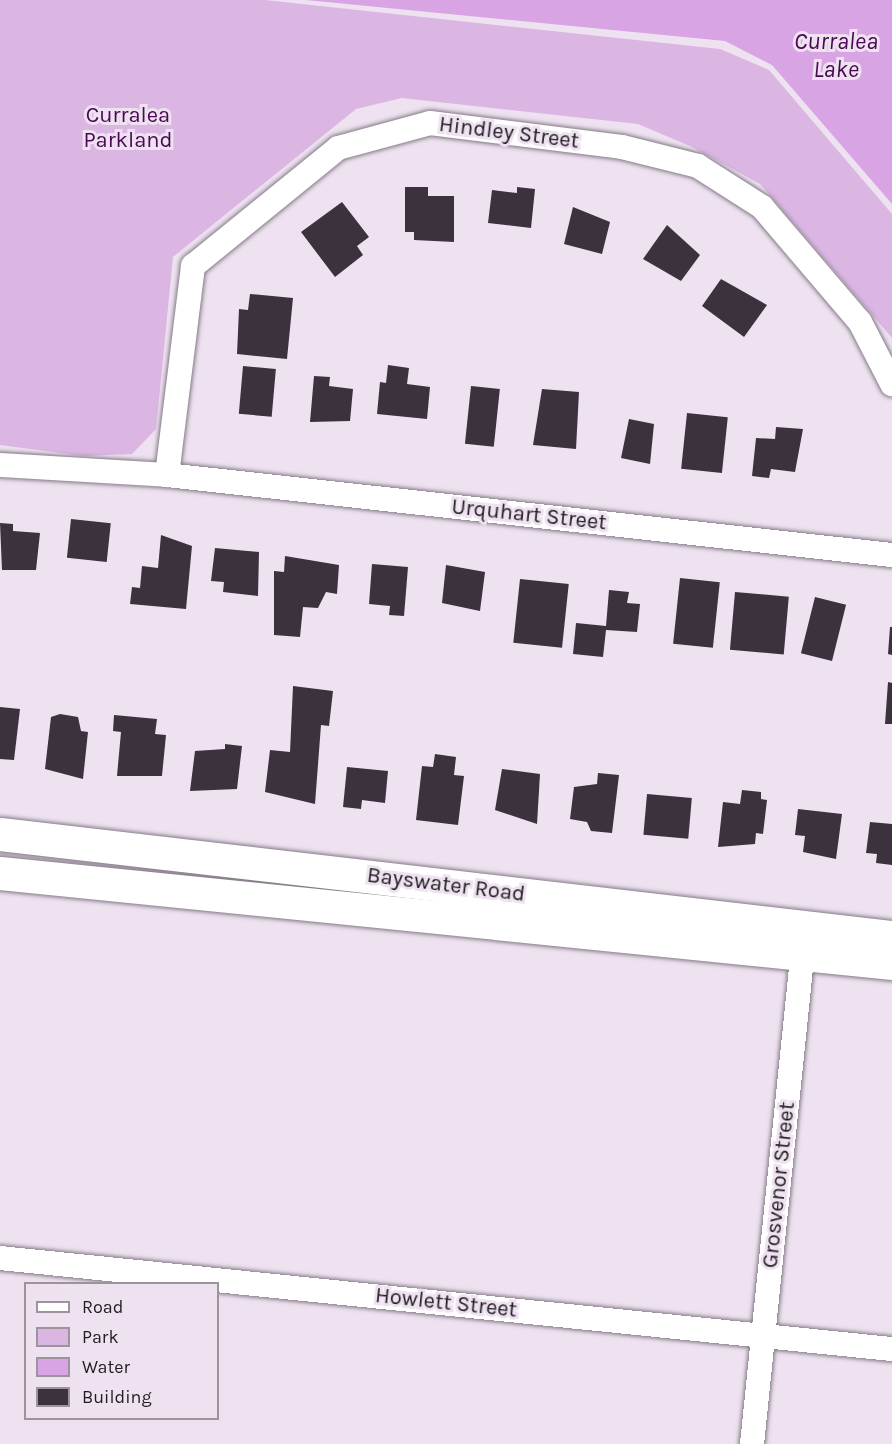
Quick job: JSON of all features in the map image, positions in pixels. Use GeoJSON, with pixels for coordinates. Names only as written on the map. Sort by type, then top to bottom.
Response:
{"type":"FeatureCollection","features":[{"type":"Feature","properties":{"kind":"main road","name":"Bayswater Road"},"geometry":{"type":"LineString","coordinates":[[0,834],[804,940],[892,963]]}},
{"type":"Feature","properties":{"kind":"main road","name":"Bayswater Road"},"geometry":{"type":"LineString","coordinates":[[0,873],[804,940],[892,937]]}},
{"type":"Feature","properties":{"kind":"street","name":"Hindley Street"},"geometry":{"type":"LineString","coordinates":[[167,475],[193,266],[338,148],[430,123],[622,147],[698,166],[762,207],[860,322],[892,384]]}},
{"type":"Feature","properties":{"kind":"street"},"geometry":{"type":"LineString","coordinates":[[0,465],[167,475]]}},
{"type":"Feature","properties":{"kind":"street","name":"Urquhart Street"},"geometry":{"type":"LineString","coordinates":[[167,475],[892,555]]}},
{"type":"Feature","properties":{"kind":"street","name":"Grosvenor Street"},"geometry":{"type":"LineString","coordinates":[[752,1444],[804,940]]}},
{"type":"Feature","properties":{"kind":"street","name":"Howlett Street"},"geometry":{"type":"LineString","coordinates":[[0,1258],[892,1349]]}},
{"type":"Feature","properties":{"kind":"green space","name":"Curralea Parkland"},"geometry":{"type":"Polygon","coordinates":[[[0,0],[265,0],[720,49],[769,70],[892,214],[892,338],[760,184],[692,147],[638,124],[402,98],[356,109],[173,257],[156,429],[132,454],[84,456],[0,445],[0,0]]]}},
{"type":"Feature","properties":{"kind":"water","name":"Curralea Lake"},"geometry":{"type":"Polygon","coordinates":[[[306,0],[892,0],[892,204],[772,65],[725,41],[306,0]]]}},
{"type":"Feature","properties":{"kind":"building"},"geometry":{"type":"Polygon","coordinates":[[[405,187],[428,187],[428,196],[454,196],[454,242],[414,240],[414,232],[405,232],[405,187]]]}},
{"type":"Feature","properties":{"kind":"building"},"geometry":{"type":"Polygon","coordinates":[[[517,187],[535,189],[531,228],[488,223],[492,190],[517,193],[517,187]]]}},
{"type":"Feature","properties":{"kind":"building"},"geometry":{"type":"Polygon","coordinates":[[[342,202],[369,237],[357,246],[363,255],[335,277],[301,232],[342,202]]]}},
{"type":"Feature","properties":{"kind":"building"},"geometry":{"type":"Polygon","coordinates":[[[573,207],[610,222],[602,254],[564,244],[573,207]]]}},
{"type":"Feature","properties":{"kind":"building"},"geometry":{"type":"Polygon","coordinates":[[[667,225],[700,255],[681,281],[643,259],[667,225]]]}},
{"type":"Feature","properties":{"kind":"building"},"geometry":{"type":"Polygon","coordinates":[[[721,279],[767,305],[744,337],[702,306],[721,279]]]}},
{"type":"Feature","properties":{"kind":"building"},"geometry":{"type":"Polygon","coordinates":[[[250,294],[293,298],[287,359],[237,354],[239,309],[248,310],[250,294]]]}},
{"type":"Feature","properties":{"kind":"building"},"geometry":{"type":"Polygon","coordinates":[[[388,365],[409,368],[407,384],[430,387],[427,419],[377,414],[380,382],[386,383],[388,365]]]}},
{"type":"Feature","properties":{"kind":"building"},"geometry":{"type":"Polygon","coordinates":[[[243,366],[276,369],[272,417],[239,414],[243,366]]]}},
{"type":"Feature","properties":{"kind":"building"},"geometry":{"type":"Polygon","coordinates":[[[314,376],[330,377],[329,386],[353,389],[350,421],[310,422],[314,376]]]}},
{"type":"Feature","properties":{"kind":"building"},"geometry":{"type":"Polygon","coordinates":[[[471,386],[500,389],[494,447],[465,444],[471,386]]]}},
{"type":"Feature","properties":{"kind":"building"},"geometry":{"type":"Polygon","coordinates":[[[542,389],[579,392],[576,449],[533,445],[542,389]]]}},
{"type":"Feature","properties":{"kind":"building"},"geometry":{"type":"Polygon","coordinates":[[[687,413],[728,417],[722,473],[681,469],[687,413]]]}},
{"type":"Feature","properties":{"kind":"building"},"geometry":{"type":"Polygon","coordinates":[[[629,419],[654,424],[650,464],[621,458],[629,419]]]}},
{"type":"Feature","properties":{"kind":"building"},"geometry":{"type":"Polygon","coordinates":[[[776,427],[803,429],[795,472],[771,469],[769,478],[752,476],[756,438],[775,439],[776,427]]]}},
{"type":"Feature","properties":{"kind":"building"},"geometry":{"type":"Polygon","coordinates":[[[71,519],[111,523],[107,562],[67,558],[71,519]]]}},
{"type":"Feature","properties":{"kind":"building"},"geometry":{"type":"Polygon","coordinates":[[[0,523],[13,524],[13,531],[40,533],[36,570],[2,570],[0,523]]]}},
{"type":"Feature","properties":{"kind":"building"},"geometry":{"type":"Polygon","coordinates":[[[161,535],[192,546],[186,609],[130,604],[132,587],[140,588],[142,566],[158,568],[161,535]]]}},
{"type":"Feature","properties":{"kind":"building"},"geometry":{"type":"Polygon","coordinates":[[[215,548],[259,552],[258,596],[223,592],[224,582],[211,581],[215,548]]]}},
{"type":"Feature","properties":{"kind":"building"},"geometry":{"type":"Polygon","coordinates":[[[285,556],[339,565],[337,594],[326,592],[318,608],[303,607],[300,637],[274,635],[274,571],[284,572],[285,556]]]}},
{"type":"Feature","properties":{"kind":"building"},"geometry":{"type":"Polygon","coordinates":[[[372,564],[408,567],[404,616],[389,615],[390,606],[369,604],[372,564]]]}},
{"type":"Feature","properties":{"kind":"building"},"geometry":{"type":"Polygon","coordinates":[[[446,565],[485,572],[480,611],[442,603],[446,565]]]}},
{"type":"Feature","properties":{"kind":"building"},"geometry":{"type":"Polygon","coordinates":[[[680,578],[720,582],[713,648],[673,644],[680,578]]]}},
{"type":"Feature","properties":{"kind":"building"},"geometry":{"type":"Polygon","coordinates":[[[520,579],[569,584],[562,648],[513,643],[520,579]]]}},
{"type":"Feature","properties":{"kind":"building"},"geometry":{"type":"Polygon","coordinates":[[[609,590],[629,592],[627,603],[640,604],[637,632],[606,630],[603,657],[573,654],[576,623],[606,626],[609,590]]]}},
{"type":"Feature","properties":{"kind":"building"},"geometry":{"type":"Polygon","coordinates":[[[735,592],[789,597],[784,654],[730,650],[735,592]]]}},
{"type":"Feature","properties":{"kind":"building"},"geometry":{"type":"Polygon","coordinates":[[[815,597],[846,605],[832,661],[801,653],[815,597]]]}},
{"type":"Feature","properties":{"kind":"building"},"geometry":{"type":"Polygon","coordinates":[[[890,627],[892,627],[892,655],[888,654],[890,627]]]}},
{"type":"Feature","properties":{"kind":"building"},"geometry":{"type":"Polygon","coordinates":[[[888,682],[892,683],[892,724],[885,724],[888,682]]]}},
{"type":"Feature","properties":{"kind":"building"},"geometry":{"type":"Polygon","coordinates":[[[293,686],[333,691],[329,726],[321,725],[315,804],[265,792],[270,750],[290,752],[293,686]]]}},
{"type":"Feature","properties":{"kind":"building"},"geometry":{"type":"Polygon","coordinates":[[[0,707],[20,709],[14,760],[0,759],[0,707]]]}},
{"type":"Feature","properties":{"kind":"building"},"geometry":{"type":"Polygon","coordinates":[[[60,714],[78,717],[81,731],[88,732],[83,779],[45,769],[51,717],[60,714]]]}},
{"type":"Feature","properties":{"kind":"building"},"geometry":{"type":"Polygon","coordinates":[[[114,715],[157,719],[155,734],[166,735],[162,776],[117,776],[121,732],[113,731],[114,715]]]}},
{"type":"Feature","properties":{"kind":"building"},"geometry":{"type":"Polygon","coordinates":[[[225,744],[242,746],[237,789],[190,791],[195,751],[225,749],[225,744]]]}},
{"type":"Feature","properties":{"kind":"building"},"geometry":{"type":"Polygon","coordinates":[[[435,754],[456,757],[454,775],[464,776],[458,825],[416,820],[422,766],[433,767],[435,754]]]}},
{"type":"Feature","properties":{"kind":"building"},"geometry":{"type":"Polygon","coordinates":[[[347,767],[388,771],[385,803],[362,800],[361,809],[343,807],[347,767]]]}},
{"type":"Feature","properties":{"kind":"building"},"geometry":{"type":"Polygon","coordinates":[[[502,769],[540,774],[537,824],[495,810],[502,769]]]}},
{"type":"Feature","properties":{"kind":"building"},"geometry":{"type":"Polygon","coordinates":[[[598,773],[619,775],[612,833],[591,831],[587,822],[570,819],[574,787],[597,784],[598,773]]]}},
{"type":"Feature","properties":{"kind":"building"},"geometry":{"type":"Polygon","coordinates":[[[742,790],[761,792],[761,799],[767,800],[763,834],[756,833],[755,844],[718,847],[723,802],[740,804],[742,790]]]}},
{"type":"Feature","properties":{"kind":"building"},"geometry":{"type":"Polygon","coordinates":[[[647,794],[692,798],[688,839],[643,835],[647,794]]]}},
{"type":"Feature","properties":{"kind":"building"},"geometry":{"type":"Polygon","coordinates":[[[798,809],[842,814],[836,859],[803,852],[805,836],[795,835],[798,809]]]}},
{"type":"Feature","properties":{"kind":"building"},"geometry":{"type":"Polygon","coordinates":[[[870,822],[892,824],[892,865],[876,863],[877,854],[866,853],[870,822]]]}}]}
